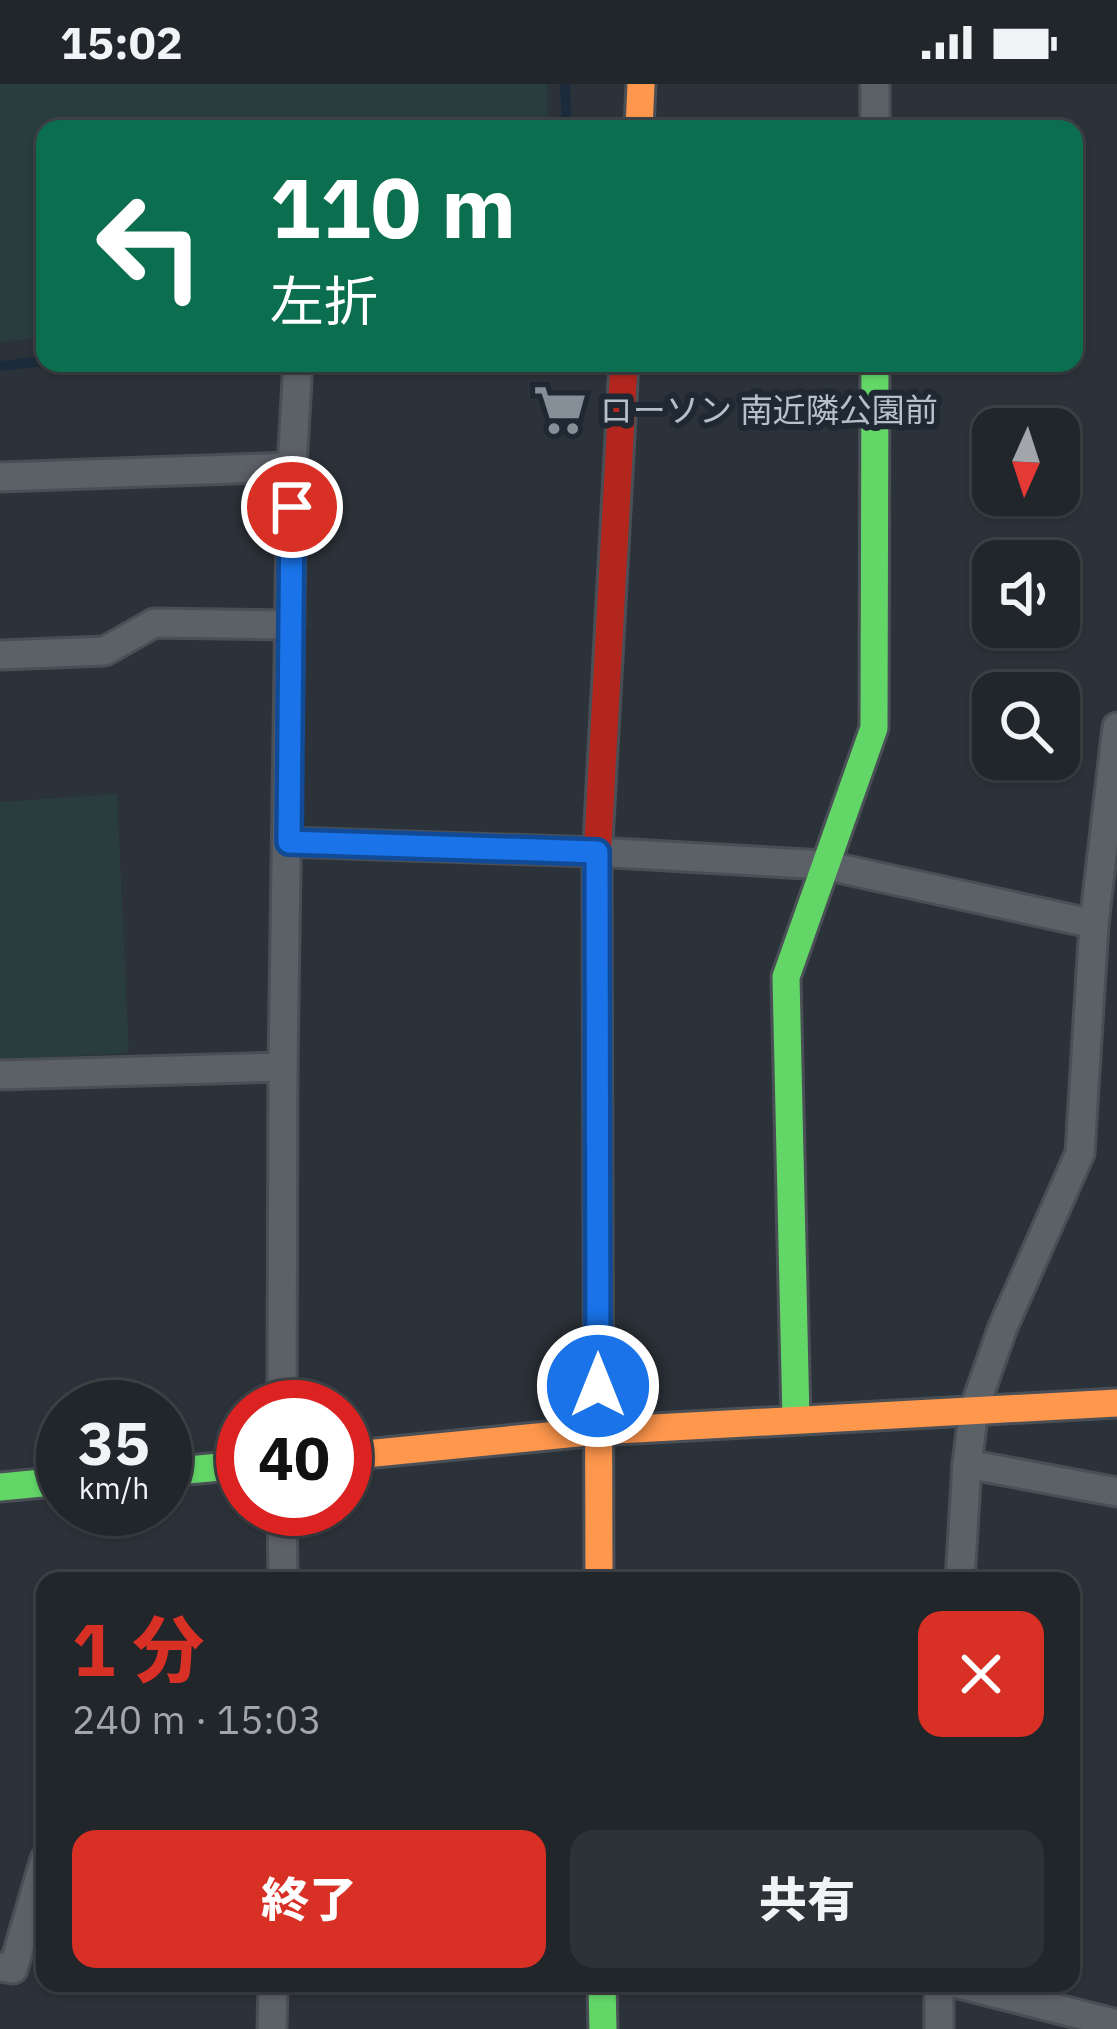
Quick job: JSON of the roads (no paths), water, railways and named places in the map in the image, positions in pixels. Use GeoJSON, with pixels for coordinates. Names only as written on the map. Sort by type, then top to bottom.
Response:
{"type":"FeatureCollection","features":[{"type":"Feature","properties":{"kind":"street"},"geometry":{"type":"LineString","coordinates":[[639,120],[641,84]]}},
{"type":"Feature","properties":{"kind":"street"},"geometry":{"type":"LineString","coordinates":[[875,84],[875,120]]}},
{"type":"Feature","properties":{"kind":"street"},"geometry":{"type":"LineString","coordinates":[[282,1380],[292,467],[297,372]]}},
{"type":"Feature","properties":{"kind":"street"},"geometry":{"type":"LineString","coordinates":[[599,1572],[597,852],[624,372]]}},
{"type":"Feature","properties":{"kind":"street"},"geometry":{"type":"LineString","coordinates":[[796,1420],[787,976],[874,728],[875,372]]}},
{"type":"Feature","properties":{"kind":"street"},"geometry":{"type":"LineString","coordinates":[[0,477],[292,467]]}},
{"type":"Feature","properties":{"kind":"street"},"geometry":{"type":"LineString","coordinates":[[0,656],[105,651],[154,623],[290,625]]}},
{"type":"Feature","properties":{"kind":"street"},"geometry":{"type":"LineString","coordinates":[[961,1572],[974,1409],[1003,1328],[1080,1153],[1094,924],[1117,727]]}},
{"type":"Feature","properties":{"kind":"street"},"geometry":{"type":"LineString","coordinates":[[289,842],[824,865],[1094,924]]}},
{"type":"Feature","properties":{"kind":"street"},"geometry":{"type":"LineString","coordinates":[[0,1076],[283,1067]]}},
{"type":"Feature","properties":{"kind":"street"},"geometry":{"type":"LineString","coordinates":[[372,1453],[598,1431],[1117,1403]]}},
{"type":"Feature","properties":{"kind":"street"},"geometry":{"type":"LineString","coordinates":[[967,1464],[1117,1492]]}},
{"type":"Feature","properties":{"kind":"street"},"geometry":{"type":"LineString","coordinates":[[0,1487],[36,1484]]}},
{"type":"Feature","properties":{"kind":"street"},"geometry":{"type":"LineString","coordinates":[[282,1536],[283,1572]]}},
{"type":"Feature","properties":{"kind":"street"},"geometry":{"type":"LineString","coordinates":[[0,1967],[13,1970],[36,1890]]}},
{"type":"Feature","properties":{"kind":"street"},"geometry":{"type":"LineString","coordinates":[[272,2029],[273,1992]]}},
{"type":"Feature","properties":{"kind":"street"},"geometry":{"type":"LineString","coordinates":[[602,1992],[603,2029]]}},
{"type":"Feature","properties":{"kind":"street"},"geometry":{"type":"LineString","coordinates":[[939,1992],[939,2029]]}},
{"type":"Feature","properties":{"kind":"street"},"geometry":{"type":"LineString","coordinates":[[991,1992],[1117,2024]]}},
{"type":"Feature","properties":{"kind":"waterway"},"geometry":{"type":"LineString","coordinates":[[565,84],[567,120]]}},
{"type":"Feature","properties":{"kind":"waterway"},"geometry":{"type":"LineString","coordinates":[[0,366],[36,362]]}},
{"type":"Feature","properties":{"kind":"place","name":"ローソン 南近隣公園前"},"geometry":{"type":"Point","coordinates":[560,410]}}]}
